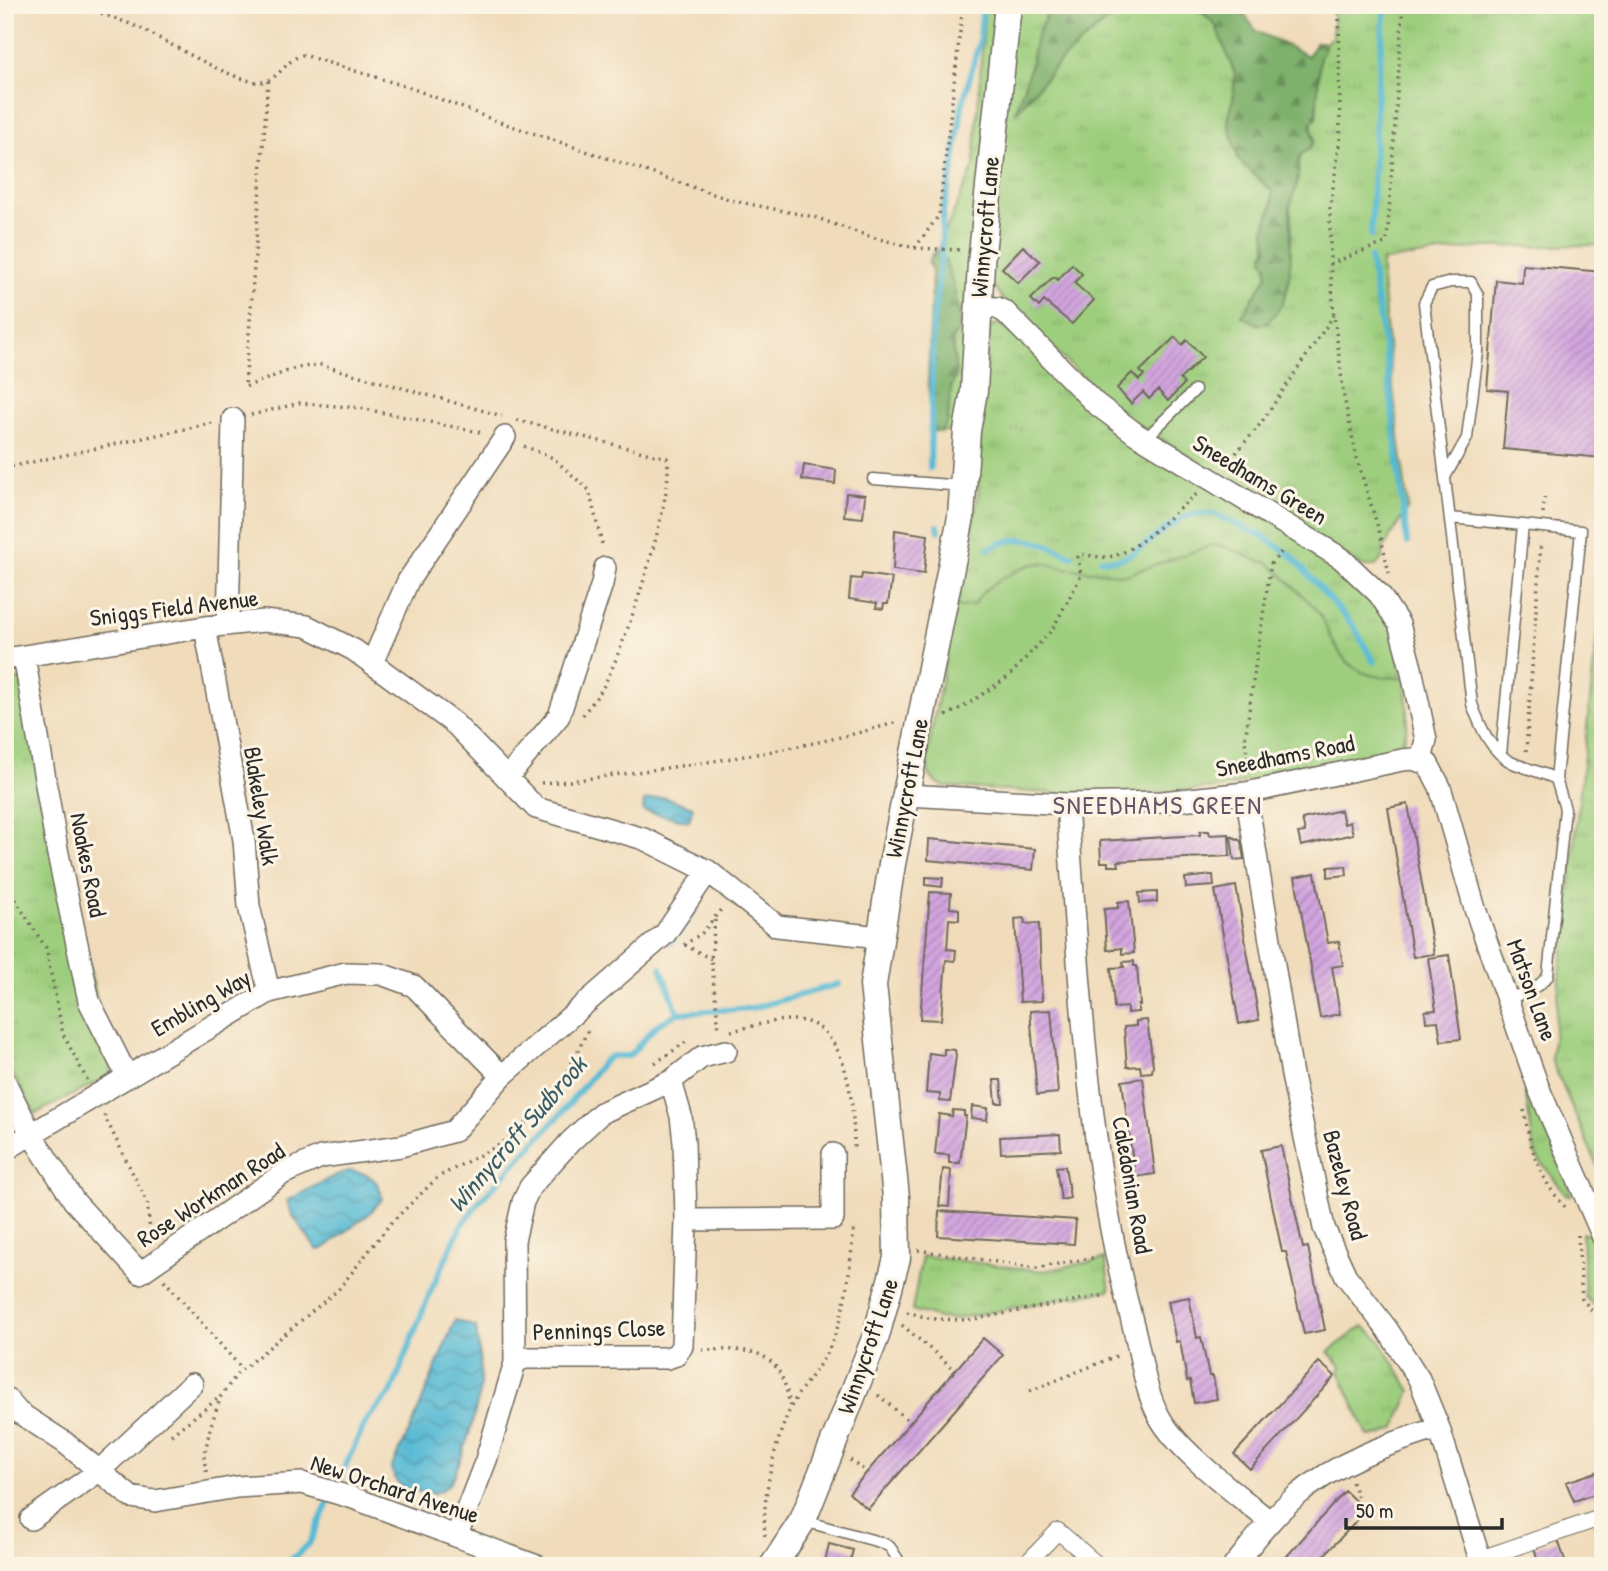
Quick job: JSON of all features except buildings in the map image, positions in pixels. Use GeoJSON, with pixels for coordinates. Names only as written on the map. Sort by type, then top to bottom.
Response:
{"type":"FeatureCollection","features":[{"type":"Feature","properties":{"kind":"street","name":"Winnycroft Lane"},"geometry":{"type":"LineString","coordinates":[[770,1555],[803,1520],[876,1336],[891,1314],[898,1243],[896,1197],[873,985],[892,864],[907,795],[911,722],[961,517],[967,431],[974,391],[981,263],[1007,5]]}},
{"type":"Feature","properties":{"kind":"street","name":"Sneedhams Green"},"geometry":{"type":"LineString","coordinates":[[979,307],[997,308],[1005,312],[1095,403],[1144,440],[1341,558],[1379,594],[1399,624],[1411,668],[1426,740],[1421,760]]}},
{"type":"Feature","properties":{"kind":"street"},"geometry":{"type":"LineString","coordinates":[[228,625],[233,419]]}},
{"type":"Feature","properties":{"kind":"street"},"geometry":{"type":"LineString","coordinates":[[372,663],[408,581],[505,437]]}},
{"type":"Feature","properties":{"kind":"street"},"geometry":{"type":"LineString","coordinates":[[507,778],[559,716],[603,584],[604,568]]}},
{"type":"Feature","properties":{"kind":"street","name":"Sniggs Field Avenue"},"geometry":{"type":"LineString","coordinates":[[14,657],[205,627],[264,621],[307,626],[354,650],[455,724],[536,808],[644,839],[708,871],[777,926],[880,937]]}},
{"type":"Feature","properties":{"kind":"street","name":"Blakeley Walk"},"geometry":{"type":"LineString","coordinates":[[205,627],[244,841],[249,906],[269,992]]}},
{"type":"Feature","properties":{"kind":"street","name":"Noakes Road"},"geometry":{"type":"LineString","coordinates":[[14,657],[89,1001],[127,1076]]}},
{"type":"Feature","properties":{"kind":"street","name":"Sneedhams Road"},"geometry":{"type":"LineString","coordinates":[[907,795],[1067,804],[1162,802],[1246,793],[1402,760],[1421,760]]}},
{"type":"Feature","properties":{"kind":"street","name":"Matson Lane"},"geometry":{"type":"LineString","coordinates":[[1421,760],[1431,766],[1436,777],[1475,909],[1539,1089],[1603,1237]]}},
{"type":"Feature","properties":{"kind":"street","name":"Bazeley Road"},"geometry":{"type":"LineString","coordinates":[[1246,793],[1292,1075],[1324,1228],[1346,1276],[1387,1329],[1419,1379],[1439,1428],[1481,1562],[1603,1517]]}},
{"type":"Feature","properties":{"kind":"street","name":"Caledonian Road"},"geometry":{"type":"LineString","coordinates":[[1067,804],[1086,1067],[1116,1253],[1153,1404],[1167,1429],[1184,1448],[1270,1522]]}},
{"type":"Feature","properties":{"kind":"street","name":"Rose Workman Road"},"geometry":{"type":"LineString","coordinates":[[31,1134],[74,1201],[140,1273],[284,1173],[321,1157],[401,1146],[454,1131],[502,1076],[665,934],[708,871]]}},
{"type":"Feature","properties":{"kind":"street","name":"Embling Way"},"geometry":{"type":"LineString","coordinates":[[5,1150],[269,992],[346,973],[381,974],[414,986],[502,1076]]}},
{"type":"Feature","properties":{"kind":"street","name":"Pennings Close"},"geometry":{"type":"LineString","coordinates":[[457,1535],[486,1460],[514,1363],[514,1241],[523,1202],[530,1187],[570,1142],[601,1114],[671,1081],[722,1039]]}},
{"type":"Feature","properties":{"kind":"street","name":"Pennings Close"},"geometry":{"type":"LineString","coordinates":[[514,1363],[524,1358],[667,1358],[676,1355],[682,1346],[686,1220],[684,1142],[681,1116],[671,1081]]}},
{"type":"Feature","properties":{"kind":"street"},"geometry":{"type":"LineString","coordinates":[[5,1082],[31,1134]]}},
{"type":"Feature","properties":{"kind":"street"},"geometry":{"type":"LineString","coordinates":[[686,1220],[833,1219],[844,1154]]}},
{"type":"Feature","properties":{"kind":"street"},"geometry":{"type":"LineString","coordinates":[[31,1519],[192,1384]]}},
{"type":"Feature","properties":{"kind":"street","name":"New Orchard Avenue"},"geometry":{"type":"LineString","coordinates":[[5,1397],[18,1412],[131,1497],[145,1502],[276,1483],[302,1483],[457,1535],[486,1556],[537,1566]]}},
{"type":"Feature","properties":{"kind":"street"},"geometry":{"type":"LineString","coordinates":[[1234,1566],[1270,1522],[1296,1496],[1344,1464],[1391,1443],[1439,1428]]}},
{"type":"Feature","properties":{"kind":"street"},"geometry":{"type":"LineString","coordinates":[[1024,1566],[1058,1531],[1098,1566]]}},
{"type":"Feature","properties":{"kind":"lane"},"geometry":{"type":"LineString","coordinates":[[1445,477],[1467,438],[1478,352],[1478,295],[1471,282],[1451,282],[1432,287],[1424,303],[1472,704],[1479,724],[1501,754],[1512,763],[1556,779]]}},
{"type":"Feature","properties":{"kind":"lane"},"geometry":{"type":"LineString","coordinates":[[1144,440],[1195,390]]}},
{"type":"Feature","properties":{"kind":"lane"},"geometry":{"type":"LineString","coordinates":[[873,480],[963,486]]}},
{"type":"Feature","properties":{"kind":"lane"},"geometry":{"type":"LineString","coordinates":[[1450,518],[1581,531],[1556,779],[1565,809],[1548,976],[1539,985],[1508,1000]]}},
{"type":"Feature","properties":{"kind":"lane"},"geometry":{"type":"LineString","coordinates":[[1501,754],[1523,525]]}},
{"type":"Feature","properties":{"kind":"lane"},"geometry":{"type":"LineString","coordinates":[[803,1520],[883,1543],[890,1547],[902,1566]]}},
{"type":"Feature","properties":{"kind":"path"},"geometry":{"type":"LineString","coordinates":[[82,5],[139,28],[249,81],[268,80],[281,72],[296,56],[303,55],[411,88],[494,120],[734,201],[814,217],[871,237],[915,248],[941,250]]}},
{"type":"Feature","properties":{"kind":"path"},"geometry":{"type":"LineString","coordinates":[[915,248],[939,215],[963,5]]}},
{"type":"Feature","properties":{"kind":"path"},"geometry":{"type":"LineString","coordinates":[[1339,5],[1340,139],[1330,209],[1330,264],[1344,397],[1354,446],[1389,569],[1387,582],[1379,594]]}},
{"type":"Feature","properties":{"kind":"path"},"geometry":{"type":"LineString","coordinates":[[1330,264],[1387,242],[1403,5]]}},
{"type":"Feature","properties":{"kind":"path"},"geometry":{"type":"LineString","coordinates":[[268,80],[245,387],[296,368],[321,365],[667,458],[668,481],[653,549],[619,652],[602,689],[581,717]]}},
{"type":"Feature","properties":{"kind":"path"},"geometry":{"type":"LineString","coordinates":[[539,783],[592,778],[769,751],[911,722],[933,722],[971,702],[1008,677],[1052,630],[1081,576],[1078,557],[1081,554],[1105,557],[1118,555],[1147,537],[1163,520],[1214,481],[1261,423],[1334,316]]}},
{"type":"Feature","properties":{"kind":"path"},"geometry":{"type":"LineString","coordinates":[[5,468],[300,403],[360,408],[505,437],[553,458],[589,490],[606,558],[604,568]]}},
{"type":"Feature","properties":{"kind":"path"},"geometry":{"type":"LineString","coordinates":[[1525,767],[1545,492]]}},
{"type":"Feature","properties":{"kind":"path"},"geometry":{"type":"LineString","coordinates":[[1246,793],[1252,783],[1245,741],[1270,570],[1272,562],[1284,549],[1292,528]]}},
{"type":"Feature","properties":{"kind":"path"},"geometry":{"type":"LineString","coordinates":[[5,873],[18,904],[46,948],[62,1034],[147,1202],[153,1264]]}},
{"type":"Feature","properties":{"kind":"path"},"geometry":{"type":"LineString","coordinates":[[673,952],[702,933],[726,903]]}},
{"type":"Feature","properties":{"kind":"path"},"geometry":{"type":"LineString","coordinates":[[716,918],[711,959],[722,1039],[755,1026],[797,1020],[817,1027],[836,1047],[849,1078],[854,1118],[844,1154]]}},
{"type":"Feature","properties":{"kind":"path"},"geometry":{"type":"LineString","coordinates":[[684,945],[711,959]]}},
{"type":"Feature","properties":{"kind":"path"},"geometry":{"type":"LineString","coordinates":[[209,1492],[204,1458],[210,1428],[222,1396],[242,1369],[338,1290],[390,1224],[439,1177],[501,1144],[521,1128],[542,1107],[566,1074],[594,1021]]}},
{"type":"Feature","properties":{"kind":"path"},"geometry":{"type":"LineString","coordinates":[[1523,1101],[1529,1143],[1535,1162],[1550,1188],[1570,1212]]}},
{"type":"Feature","properties":{"kind":"path"},"geometry":{"type":"LineString","coordinates":[[770,1555],[765,1505],[775,1449],[790,1408],[830,1348],[844,1307],[850,1272],[854,1214]]}},
{"type":"Feature","properties":{"kind":"path"},"geometry":{"type":"LineString","coordinates":[[1577,1228],[1582,1299],[1603,1323]]}},
{"type":"Feature","properties":{"kind":"path"},"geometry":{"type":"LineString","coordinates":[[918,1250],[1036,1268],[1116,1253]]}},
{"type":"Feature","properties":{"kind":"path"},"geometry":{"type":"LineString","coordinates":[[166,1282],[242,1369]]}},
{"type":"Feature","properties":{"kind":"path"},"geometry":{"type":"LineString","coordinates":[[891,1314],[959,1321],[1124,1292]]}},
{"type":"Feature","properties":{"kind":"path"},"geometry":{"type":"LineString","coordinates":[[891,1314],[954,1369]]}},
{"type":"Feature","properties":{"kind":"path"},"geometry":{"type":"LineString","coordinates":[[682,1346],[695,1351],[743,1349],[761,1355],[782,1374],[790,1408]]}},
{"type":"Feature","properties":{"kind":"path"},"geometry":{"type":"LineString","coordinates":[[1030,1391],[1078,1370],[1140,1349]]}},
{"type":"Feature","properties":{"kind":"path"},"geometry":{"type":"LineString","coordinates":[[870,1389],[909,1420]]}},
{"type":"Feature","properties":{"kind":"path"},"geometry":{"type":"LineString","coordinates":[[844,1455],[864,1471]]}},
{"type":"Feature","properties":{"kind":"green space"},"geometry":{"type":"Polygon","coordinates":[[[985,5],[995,5],[963,429],[940,432],[947,423],[951,388],[956,374],[952,340],[958,331],[960,319],[952,280],[937,250],[974,166],[985,5]]]}},
{"type":"Feature","properties":{"kind":"green space"},"geometry":{"type":"Polygon","coordinates":[[[1012,5],[1051,5],[1036,38],[1017,111],[1060,61],[1111,17],[1118,5],[1194,5],[1215,24],[1235,74],[1228,122],[1239,160],[1272,191],[1272,205],[1265,229],[1267,276],[1242,316],[1268,323],[1288,289],[1292,225],[1290,206],[1297,182],[1300,156],[1315,140],[1311,123],[1316,118],[1319,62],[1326,43],[1332,37],[1334,5],[1603,5],[1603,245],[1484,247],[1382,261],[1390,364],[1408,508],[1376,566],[1362,566],[1117,411],[1004,301],[995,287],[989,288],[1012,5]]]}},
{"type":"Feature","properties":{"kind":"green space"},"geometry":{"type":"Polygon","coordinates":[[[1051,5],[1118,5],[1111,17],[1060,61],[1015,113],[1029,71],[1036,38],[1051,5]]]}},
{"type":"Feature","properties":{"kind":"green space"},"geometry":{"type":"Polygon","coordinates":[[[1194,5],[1238,5],[1256,31],[1308,56],[1316,42],[1323,42],[1325,47],[1320,57],[1316,118],[1311,123],[1313,143],[1300,156],[1296,186],[1290,204],[1291,256],[1286,291],[1272,318],[1259,325],[1242,316],[1267,276],[1267,265],[1263,260],[1264,253],[1268,250],[1265,229],[1272,205],[1272,191],[1239,160],[1228,122],[1235,74],[1215,24],[1194,5]]]}},
{"type":"Feature","properties":{"kind":"green space"},"geometry":{"type":"Polygon","coordinates":[[[937,250],[945,260],[952,280],[960,319],[958,331],[952,340],[956,374],[951,388],[947,423],[940,432],[933,431],[928,383],[932,271],[928,263],[933,252],[937,250]]]}},
{"type":"Feature","properties":{"kind":"green space","name":"Sneedhams Green"},"geometry":{"type":"Polygon","coordinates":[[[1000,323],[1047,365],[1328,556],[1391,618],[1408,718],[1405,738],[1396,750],[938,784],[934,781],[928,769],[928,751],[978,495],[980,427],[990,327],[1000,323]]]}},
{"type":"Feature","properties":{"kind":"green space","name":"Sneedhams Green"},"geometry":{"type":"Polygon","coordinates":[[[1212,545],[1224,546],[1266,562],[1276,570],[1317,611],[1341,654],[1350,664],[1371,675],[1405,679],[1407,719],[1399,746],[1391,753],[1220,788],[1104,796],[946,787],[932,778],[927,763],[928,751],[956,605],[973,605],[985,590],[1004,577],[1032,564],[1043,563],[1126,575],[1212,545]]]}},
{"type":"Feature","properties":{"kind":"green space"},"geometry":{"type":"Polygon","coordinates":[[[1603,580],[1603,1179],[1551,1059],[1603,580]]]}},
{"type":"Feature","properties":{"kind":"green space"},"geometry":{"type":"Polygon","coordinates":[[[23,678],[112,1066],[108,1077],[35,1114],[5,1061],[5,681],[23,678]]]}},
{"type":"Feature","properties":{"kind":"green space"},"geometry":{"type":"Polygon","coordinates":[[[1525,1091],[1539,1113],[1571,1196],[1567,1196],[1535,1154],[1525,1091]]]}},
{"type":"Feature","properties":{"kind":"green space"},"geometry":{"type":"Polygon","coordinates":[[[1582,1233],[1589,1233],[1603,1261],[1603,1314],[1585,1297],[1582,1233]]]}},
{"type":"Feature","properties":{"kind":"green space"},"geometry":{"type":"Polygon","coordinates":[[[922,1256],[1043,1271],[1105,1259],[1110,1290],[954,1319],[939,1318],[912,1310],[922,1256]]]}},
{"type":"Feature","properties":{"kind":"green space"},"geometry":{"type":"Polygon","coordinates":[[[1363,1326],[1379,1339],[1411,1391],[1395,1428],[1381,1435],[1368,1436],[1339,1371],[1341,1366],[1328,1352],[1363,1326]]]}},
{"type":"Feature","properties":{"kind":"water"},"geometry":{"type":"Polygon","coordinates":[[[664,797],[693,807],[689,821],[643,811],[644,801],[664,797]]]}},
{"type":"Feature","properties":{"kind":"water"},"geometry":{"type":"Polygon","coordinates":[[[348,1171],[371,1177],[379,1186],[382,1199],[369,1214],[323,1249],[317,1250],[292,1215],[287,1201],[348,1171]]]}},
{"type":"Feature","properties":{"kind":"water"},"geometry":{"type":"Polygon","coordinates":[[[455,1320],[476,1327],[480,1377],[475,1414],[462,1455],[447,1486],[433,1493],[407,1489],[394,1477],[391,1468],[411,1428],[455,1320]]]}},
{"type":"Feature","properties":{"kind":"waterway"},"geometry":{"type":"LineString","coordinates":[[930,468],[933,322],[941,260],[943,211],[954,164],[962,106],[979,43],[983,5]]}},
{"type":"Feature","properties":{"kind":"waterway"},"geometry":{"type":"LineString","coordinates":[[1371,236],[1377,91],[1385,5]]}},
{"type":"Feature","properties":{"kind":"waterway"},"geometry":{"type":"LineString","coordinates":[[1370,258],[1387,363],[1407,543]]}},
{"type":"Feature","properties":{"kind":"waterway"},"geometry":{"type":"LineString","coordinates":[[1101,559],[1123,558],[1179,520],[1191,515],[1217,515],[1262,536],[1292,556],[1354,627],[1374,662]]}},
{"type":"Feature","properties":{"kind":"waterway"},"geometry":{"type":"LineString","coordinates":[[938,526],[939,531]]}},
{"type":"Feature","properties":{"kind":"waterway"},"geometry":{"type":"LineString","coordinates":[[988,549],[1010,541],[1030,540],[1072,556]]}},
{"type":"Feature","properties":{"kind":"waterway"},"geometry":{"type":"LineString","coordinates":[[671,942],[695,910]]}},
{"type":"Feature","properties":{"kind":"waterway"},"geometry":{"type":"LineString","coordinates":[[661,968],[678,1013]]}},
{"type":"Feature","properties":{"kind":"waterway","name":"Winnycroft Sudbrook"},"geometry":{"type":"LineString","coordinates":[[284,1566],[309,1544],[367,1419],[391,1393],[429,1295],[461,1226],[478,1203],[560,1115],[604,1061],[611,1056],[629,1056],[657,1025],[678,1013],[753,1008],[839,984]]}},
{"type":"Feature","properties":{"kind":"district","name":"SNEEDHAMS GREEN"},"geometry":{"type":"Point","coordinates":[1158,805]}}]}
